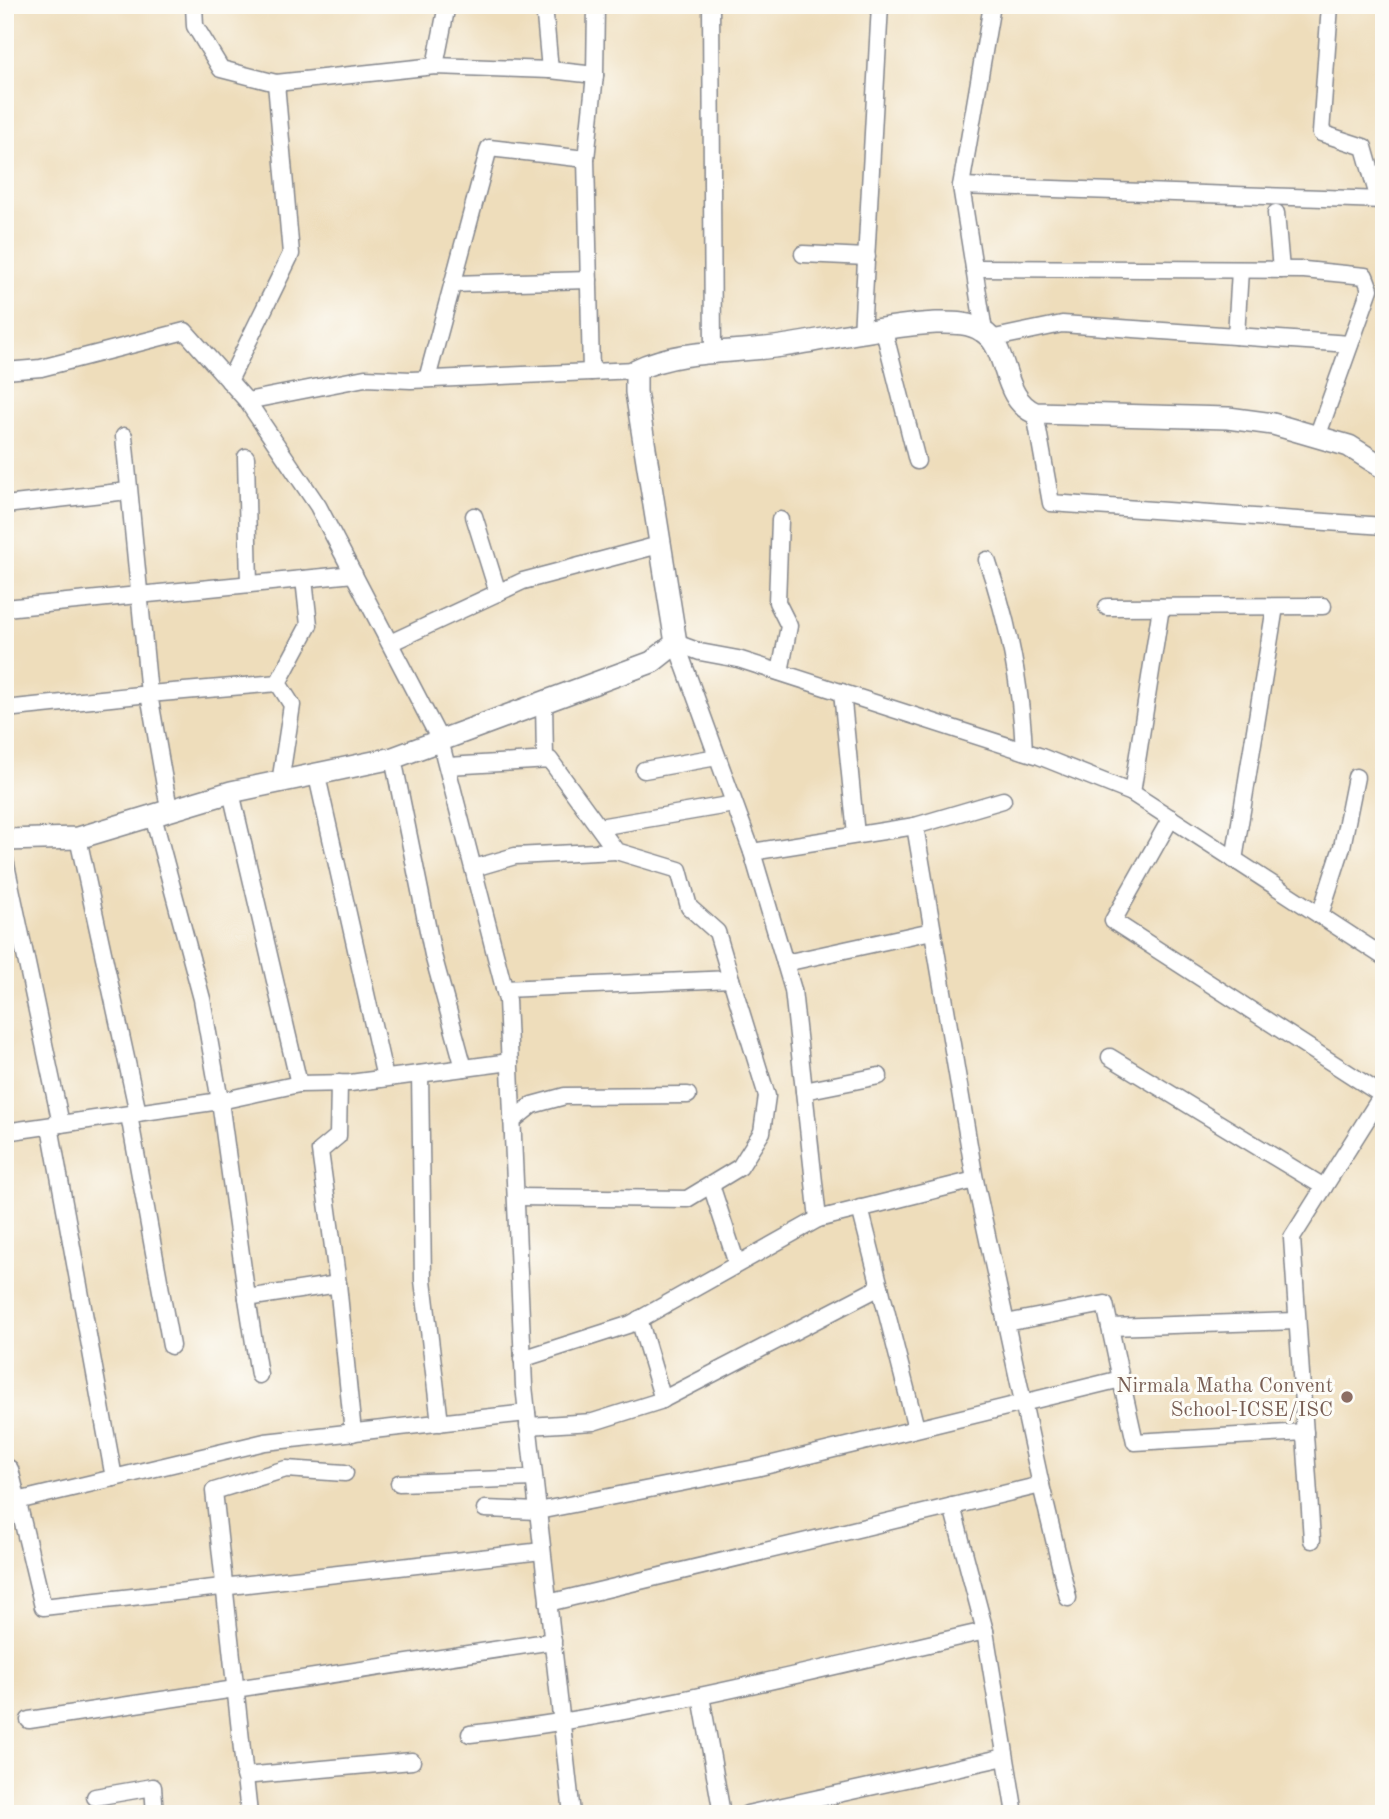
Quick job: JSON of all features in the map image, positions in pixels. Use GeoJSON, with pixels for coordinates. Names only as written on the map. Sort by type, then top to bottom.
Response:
{"type":"FeatureCollection","features":[{"type":"Feature","properties":{"kind":"street"},"geometry":{"type":"LineString","coordinates":[[194,5],[195,26],[221,69],[275,83],[435,66],[550,70],[595,75]]}},
{"type":"Feature","properties":{"kind":"street"},"geometry":{"type":"LineString","coordinates":[[435,66],[447,5]]}},
{"type":"Feature","properties":{"kind":"street"},"geometry":{"type":"LineString","coordinates":[[544,5],[550,70]]}},
{"type":"Feature","properties":{"kind":"street"},"geometry":{"type":"LineString","coordinates":[[592,372],[586,159],[595,75],[596,5]]}},
{"type":"Feature","properties":{"kind":"street"},"geometry":{"type":"LineString","coordinates":[[711,5],[713,354]]}},
{"type":"Feature","properties":{"kind":"street"},"geometry":{"type":"LineString","coordinates":[[862,334],[880,5]]}},
{"type":"Feature","properties":{"kind":"street"},"geometry":{"type":"LineString","coordinates":[[992,5],[961,187],[987,335],[1010,387],[1025,409],[1035,413],[1228,418],[1273,424],[1349,446],[1384,468]]}},
{"type":"Feature","properties":{"kind":"street"},"geometry":{"type":"LineString","coordinates":[[961,187],[1381,200],[1364,146],[1321,133],[1330,5]]}},
{"type":"Feature","properties":{"kind":"street"},"geometry":{"type":"LineString","coordinates":[[229,381],[291,254],[275,83]]}},
{"type":"Feature","properties":{"kind":"street"},"geometry":{"type":"LineString","coordinates":[[427,379],[488,148],[586,159]]}},
{"type":"Feature","properties":{"kind":"street"},"geometry":{"type":"LineString","coordinates":[[1276,213],[1281,270]]}},
{"type":"Feature","properties":{"kind":"street"},"geometry":{"type":"LineString","coordinates":[[803,254],[867,257]]}},
{"type":"Feature","properties":{"kind":"street"},"geometry":{"type":"LineString","coordinates":[[974,268],[1281,270],[1365,276],[1377,290],[1350,344],[1317,437]]}},
{"type":"Feature","properties":{"kind":"street"},"geometry":{"type":"LineString","coordinates":[[1236,336],[1240,270]]}},
{"type":"Feature","properties":{"kind":"street"},"geometry":{"type":"LineString","coordinates":[[453,284],[589,280]]}},
{"type":"Feature","properties":{"kind":"street"},"geometry":{"type":"LineString","coordinates":[[247,401],[365,377],[427,379],[636,370],[655,360],[933,323],[965,324],[987,335],[1062,324],[1350,344]]}},
{"type":"Feature","properties":{"kind":"street"},"geometry":{"type":"LineString","coordinates":[[5,371],[41,368],[185,331],[247,401],[318,506],[440,740],[449,766],[504,989],[510,1062],[522,1359],[572,1813],[567,1814]]}},
{"type":"Feature","properties":{"kind":"street"},"geometry":{"type":"LineString","coordinates":[[884,331],[917,461]]}},
{"type":"Feature","properties":{"kind":"street"},"geometry":{"type":"LineString","coordinates":[[636,370],[636,392],[676,643],[752,852],[793,990],[818,1219]]}},
{"type":"Feature","properties":{"kind":"street"},"geometry":{"type":"LineString","coordinates":[[1035,413],[1051,503],[1384,526]]}},
{"type":"Feature","properties":{"kind":"street"},"geometry":{"type":"LineString","coordinates":[[124,436],[137,593],[161,812],[202,999],[220,1101],[259,1375]]}},
{"type":"Feature","properties":{"kind":"street"},"geometry":{"type":"LineString","coordinates":[[246,457],[249,583]]}},
{"type":"Feature","properties":{"kind":"street"},"geometry":{"type":"LineString","coordinates":[[5,505],[128,491]]}},
{"type":"Feature","properties":{"kind":"street"},"geometry":{"type":"LineString","coordinates":[[474,516],[498,593]]}},
{"type":"Feature","properties":{"kind":"street"},"geometry":{"type":"LineString","coordinates":[[780,520],[777,602],[789,626],[780,672]]}},
{"type":"Feature","properties":{"kind":"street"},"geometry":{"type":"LineString","coordinates":[[390,643],[523,581],[659,545]]}},
{"type":"Feature","properties":{"kind":"street"},"geometry":{"type":"LineString","coordinates":[[987,560],[1003,605],[1022,698],[1024,751]]}},
{"type":"Feature","properties":{"kind":"street"},"geometry":{"type":"LineString","coordinates":[[5,608],[137,593],[354,574]]}},
{"type":"Feature","properties":{"kind":"street"},"geometry":{"type":"LineString","coordinates":[[278,683],[309,625],[304,579]]}},
{"type":"Feature","properties":{"kind":"street"},"geometry":{"type":"LineString","coordinates":[[1107,607],[1323,606]]}},
{"type":"Feature","properties":{"kind":"street"},"geometry":{"type":"LineString","coordinates":[[1132,793],[1161,607]]}},
{"type":"Feature","properties":{"kind":"street"},"geometry":{"type":"LineString","coordinates":[[1234,860],[1275,607]]}},
{"type":"Feature","properties":{"kind":"street"},"geometry":{"type":"LineString","coordinates":[[676,643],[780,672],[1024,751],[1132,793],[1384,957]]}},
{"type":"Feature","properties":{"kind":"street"},"geometry":{"type":"LineString","coordinates":[[5,840],[78,838],[231,792],[393,758],[652,662],[676,643]]}},
{"type":"Feature","properties":{"kind":"street"},"geometry":{"type":"LineString","coordinates":[[5,709],[278,683]]}},
{"type":"Feature","properties":{"kind":"street"},"geometry":{"type":"LineString","coordinates":[[278,683],[292,705],[280,783]]}},
{"type":"Feature","properties":{"kind":"street"},"geometry":{"type":"LineString","coordinates":[[842,692],[856,835]]}},
{"type":"Feature","properties":{"kind":"street"},"geometry":{"type":"LineString","coordinates":[[544,702],[545,760]]}},
{"type":"Feature","properties":{"kind":"street"},"geometry":{"type":"LineString","coordinates":[[644,770],[717,757]]}},
{"type":"Feature","properties":{"kind":"street"},"geometry":{"type":"LineString","coordinates":[[393,758],[433,955],[464,1068]]}},
{"type":"Feature","properties":{"kind":"street"},"geometry":{"type":"LineString","coordinates":[[449,766],[550,760],[616,851]]}},
{"type":"Feature","properties":{"kind":"street"},"geometry":{"type":"LineString","coordinates":[[317,776],[385,1078]]}},
{"type":"Feature","properties":{"kind":"street"},"geometry":{"type":"LineString","coordinates":[[1320,915],[1342,848],[1356,777]]}},
{"type":"Feature","properties":{"kind":"street"},"geometry":{"type":"LineString","coordinates":[[231,792],[299,1084]]}},
{"type":"Feature","properties":{"kind":"street"},"geometry":{"type":"LineString","coordinates":[[752,852],[915,826],[1003,800]]}},
{"type":"Feature","properties":{"kind":"street"},"geometry":{"type":"LineString","coordinates":[[599,827],[734,804]]}},
{"type":"Feature","properties":{"kind":"street"},"geometry":{"type":"LineString","coordinates":[[1171,818],[1113,921],[1383,1093],[1292,1238],[1312,1540]]}},
{"type":"Feature","properties":{"kind":"street"},"geometry":{"type":"LineString","coordinates":[[915,826],[975,1180],[1068,1598]]}},
{"type":"Feature","properties":{"kind":"street"},"geometry":{"type":"LineString","coordinates":[[78,838],[133,1114],[171,1346]]}},
{"type":"Feature","properties":{"kind":"street"},"geometry":{"type":"LineString","coordinates":[[474,868],[515,856],[616,851],[679,870],[689,907],[717,932],[767,1096],[762,1132],[740,1167],[687,1199],[516,1197]]}},
{"type":"Feature","properties":{"kind":"street"},"geometry":{"type":"LineString","coordinates":[[5,860],[56,1125],[114,1478]]}},
{"type":"Feature","properties":{"kind":"street"},"geometry":{"type":"LineString","coordinates":[[785,963],[932,931]]}},
{"type":"Feature","properties":{"kind":"street"},"geometry":{"type":"LineString","coordinates":[[504,989],[731,979]]}},
{"type":"Feature","properties":{"kind":"street"},"geometry":{"type":"LineString","coordinates":[[1110,1057],[1324,1187]]}},
{"type":"Feature","properties":{"kind":"street"},"geometry":{"type":"LineString","coordinates":[[5,1132],[220,1101],[299,1084],[339,1083],[510,1062]]}},
{"type":"Feature","properties":{"kind":"street"},"geometry":{"type":"LineString","coordinates":[[420,1074],[423,1280],[440,1423]]}},
{"type":"Feature","properties":{"kind":"street"},"geometry":{"type":"LineString","coordinates":[[804,1091],[879,1076]]}},
{"type":"Feature","properties":{"kind":"street"},"geometry":{"type":"LineString","coordinates":[[339,1083],[338,1136],[320,1151],[354,1433]]}},
{"type":"Feature","properties":{"kind":"street"},"geometry":{"type":"LineString","coordinates":[[512,1121],[532,1105],[565,1096],[688,1095]]}},
{"type":"Feature","properties":{"kind":"street"},"geometry":{"type":"LineString","coordinates":[[522,1359],[639,1319],[818,1219],[975,1180]]}},
{"type":"Feature","properties":{"kind":"street"},"geometry":{"type":"LineString","coordinates":[[711,1185],[737,1264]]}},
{"type":"Feature","properties":{"kind":"street"},"geometry":{"type":"LineString","coordinates":[[860,1208],[916,1428]]}},
{"type":"Feature","properties":{"kind":"street"},"geometry":{"type":"LineString","coordinates":[[247,1298],[338,1284]]}},
{"type":"Feature","properties":{"kind":"street"},"geometry":{"type":"LineString","coordinates":[[18,1501],[265,1442],[440,1423],[527,1419],[593,1422],[663,1400],[880,1287]]}},
{"type":"Feature","properties":{"kind":"street"},"geometry":{"type":"LineString","coordinates":[[1006,1323],[1105,1304],[1135,1442],[1305,1432]]}},
{"type":"Feature","properties":{"kind":"street"},"geometry":{"type":"LineString","coordinates":[[639,1319],[663,1400]]}},
{"type":"Feature","properties":{"kind":"street"},"geometry":{"type":"LineString","coordinates":[[1110,1327],[1297,1321]]}},
{"type":"Feature","properties":{"kind":"street"},"geometry":{"type":"LineString","coordinates":[[485,1509],[538,1511],[756,1468],[1121,1379]]}},
{"type":"Feature","properties":{"kind":"street"},"geometry":{"type":"LineString","coordinates":[[5,1466],[10,1469],[43,1607],[542,1551]]}},
{"type":"Feature","properties":{"kind":"street"},"geometry":{"type":"LineString","coordinates":[[248,1814],[214,1491],[286,1469],[345,1473]]}},
{"type":"Feature","properties":{"kind":"street"},"geometry":{"type":"LineString","coordinates":[[400,1483],[534,1478]]}},
{"type":"Feature","properties":{"kind":"street"},"geometry":{"type":"LineString","coordinates":[[548,1603],[1041,1485]]}},
{"type":"Feature","properties":{"kind":"street"},"geometry":{"type":"LineString","coordinates":[[952,1506],[985,1631],[1015,1814]]}},
{"type":"Feature","properties":{"kind":"street"},"geometry":{"type":"LineString","coordinates":[[470,1734],[562,1724],[702,1696],[985,1631]]}},
{"type":"Feature","properties":{"kind":"street"},"geometry":{"type":"LineString","coordinates":[[29,1720],[553,1641]]}},
{"type":"Feature","properties":{"kind":"street"},"geometry":{"type":"LineString","coordinates":[[702,1696],[722,1814]]}},
{"type":"Feature","properties":{"kind":"street"},"geometry":{"type":"LineString","coordinates":[[747,1814],[1005,1756]]}},
{"type":"Feature","properties":{"kind":"street"},"geometry":{"type":"LineString","coordinates":[[244,1776],[412,1761]]}},
{"type":"Feature","properties":{"kind":"street"},"geometry":{"type":"LineString","coordinates":[[95,1797],[152,1787],[155,1814]]}},
{"type":"Feature","properties":{"kind":"place","name":"Nirmala Matha Convent School-ICSE/ISC"},"geometry":{"type":"Point","coordinates":[1347,1397]}}]}
